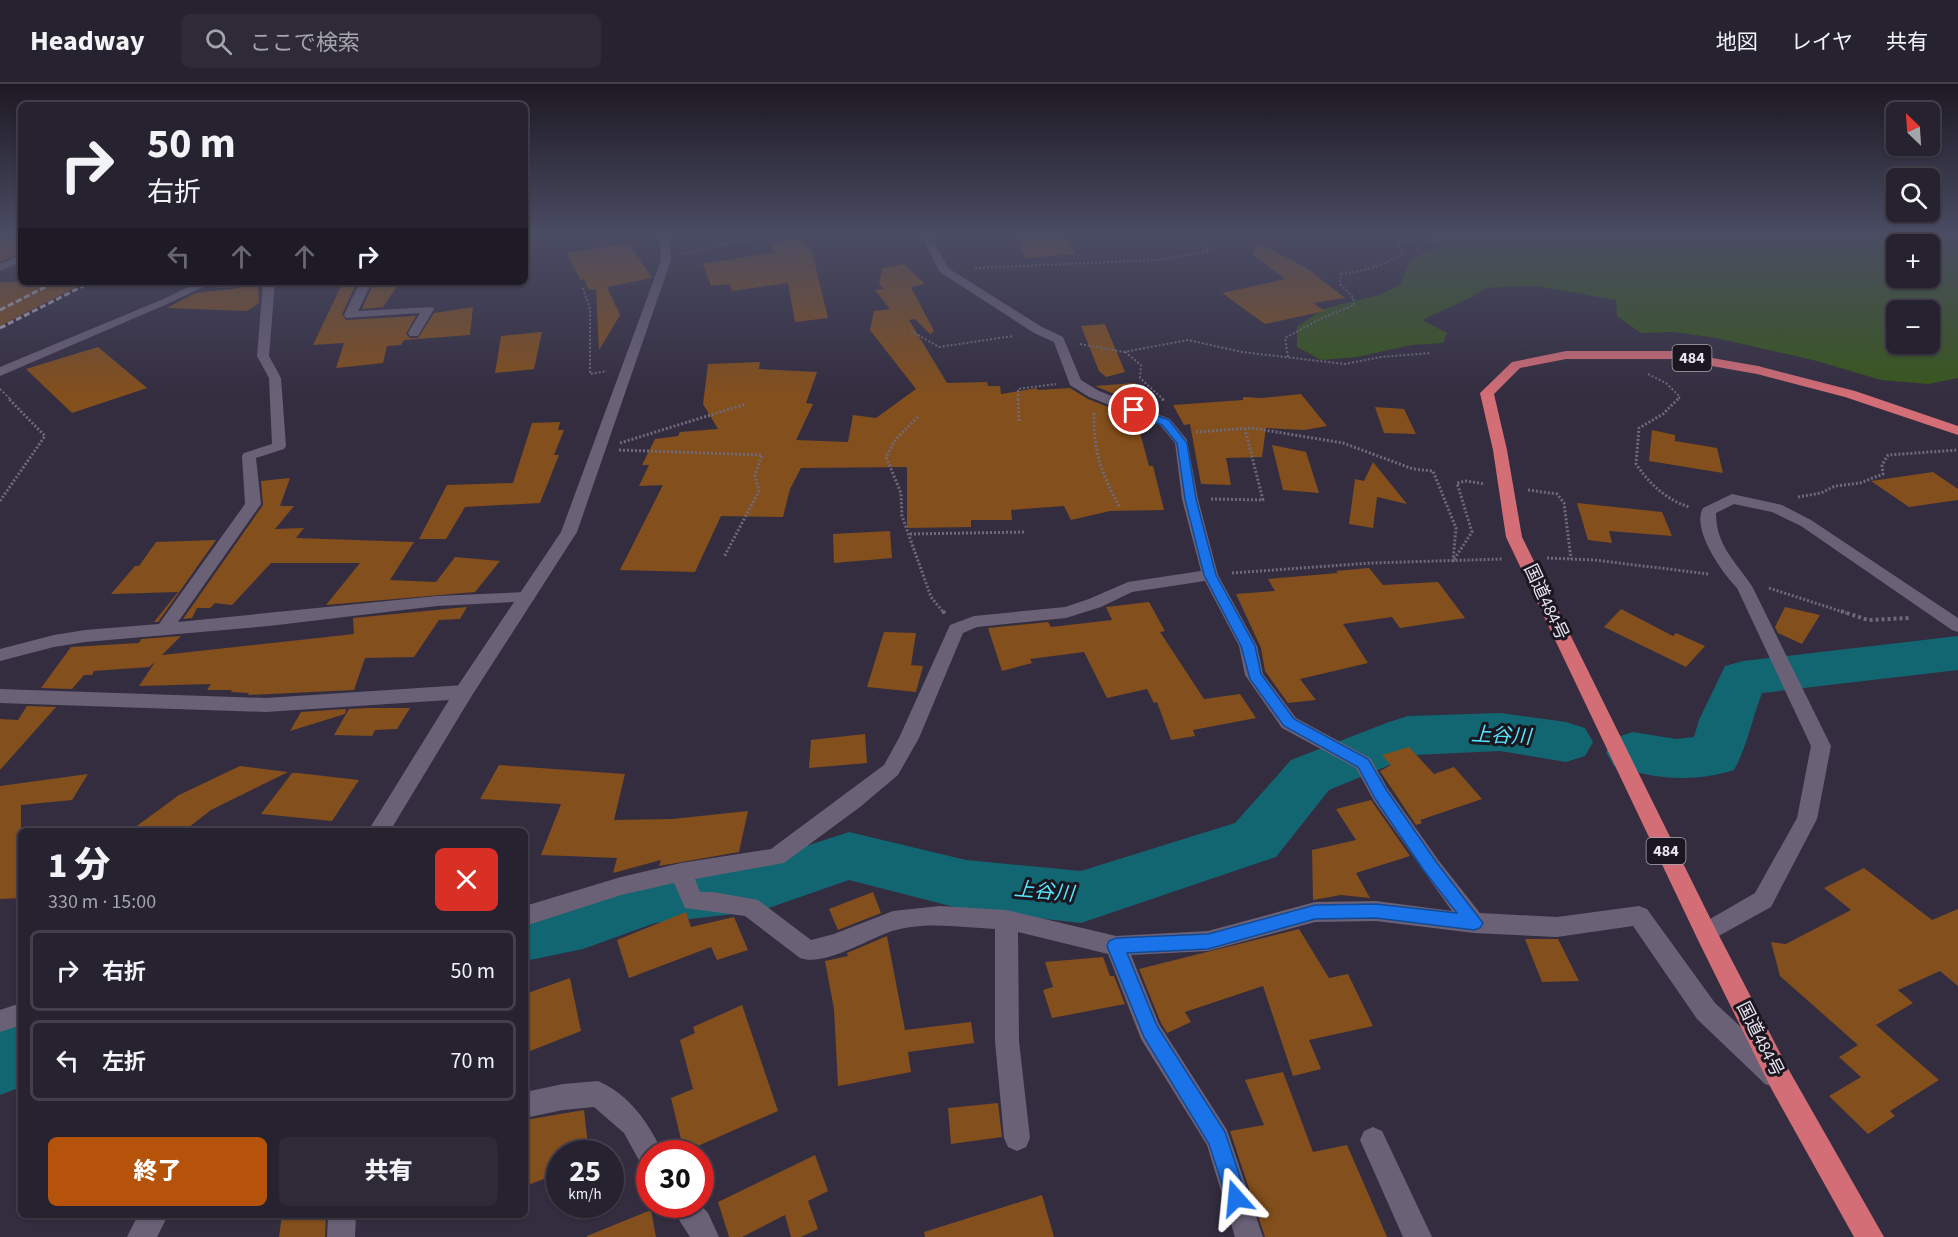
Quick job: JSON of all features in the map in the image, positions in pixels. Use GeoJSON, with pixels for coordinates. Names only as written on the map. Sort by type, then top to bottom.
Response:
{"type":"FeatureCollection","features":[{"type":"Feature","properties":{"kind":"highway","name":"国道484号"},"geometry":{"type":"LineString","coordinates":[[1870,1237],[1781,1081],[1706,933],[1514,537],[1487,393],[1515,365],[1566,355],[1672,355],[1758,370],[1850,394],[1958,431]]}},
{"type":"Feature","properties":{"kind":"street"},"geometry":{"type":"LineString","coordinates":[[0,372],[196,288]]}},
{"type":"Feature","properties":{"kind":"street"},"geometry":{"type":"LineString","coordinates":[[164,629],[253,504],[249,456],[279,446],[275,378],[264,356],[269,288]]}},
{"type":"Feature","properties":{"kind":"street"},"geometry":{"type":"LineString","coordinates":[[363,288],[350,315],[428,309],[414,333]]}},
{"type":"Feature","properties":{"kind":"street"},"geometry":{"type":"LineString","coordinates":[[381,828],[464,692],[569,532],[656,288]]}},
{"type":"Feature","properties":{"kind":"street"},"geometry":{"type":"LineString","coordinates":[[972,288],[1038,330],[1059,340],[1075,382],[1094,394],[1165,422],[1182,443],[1190,499],[1210,575],[1248,646],[1254,675],[1289,723],[1363,763],[1431,867],[1474,923]]}},
{"type":"Feature","properties":{"kind":"street"},"geometry":{"type":"LineString","coordinates":[[1706,933],[1763,900],[1807,819],[1821,746],[1744,586],[1734,576],[1708,531],[1708,511],[1732,499],[1777,508],[1806,523],[1954,617]]}},
{"type":"Feature","properties":{"kind":"street"},"geometry":{"type":"LineString","coordinates":[[528,915],[621,886],[681,872],[776,857],[891,770],[909,738],[956,629],[974,622],[1066,612],[1095,603],[1128,586],[1210,575]]}},
{"type":"Feature","properties":{"kind":"street"},"geometry":{"type":"LineString","coordinates":[[0,655],[75,638],[437,601],[526,597]]}},
{"type":"Feature","properties":{"kind":"street"},"geometry":{"type":"LineString","coordinates":[[0,696],[266,705],[464,692]]}},
{"type":"Feature","properties":{"kind":"street"},"geometry":{"type":"LineString","coordinates":[[681,872],[693,901],[713,901],[750,907],[808,951],[836,944],[893,921],[940,916],[1006,920],[1116,946],[1208,941],[1315,912],[1376,911],[1474,923],[1557,927],[1639,916],[1706,1011],[1781,1081]]}},
{"type":"Feature","properties":{"kind":"street"},"geometry":{"type":"LineString","coordinates":[[1006,920],[1007,1041],[1017,1138]]}},
{"type":"Feature","properties":{"kind":"street"},"geometry":{"type":"LineString","coordinates":[[1116,946],[1150,1031],[1218,1139],[1249,1237]]}},
{"type":"Feature","properties":{"kind":"street"},"geometry":{"type":"LineString","coordinates":[[0,1021],[18,1015]]}},
{"type":"Feature","properties":{"kind":"street"},"geometry":{"type":"LineString","coordinates":[[528,1104],[563,1097],[597,1094],[633,1124],[642,1140]]}},
{"type":"Feature","properties":{"kind":"street"},"geometry":{"type":"LineString","coordinates":[[1373,1140],[1418,1237]]}},
{"type":"Feature","properties":{"kind":"street"},"geometry":{"type":"LineString","coordinates":[[141,1237],[152,1218]]}},
{"type":"Feature","properties":{"kind":"street"},"geometry":{"type":"LineString","coordinates":[[341,1237],[342,1218]]}},
{"type":"Feature","properties":{"kind":"street"},"geometry":{"type":"LineString","coordinates":[[694,1218],[705,1237]]}},
{"type":"Feature","properties":{"kind":"path"},"geometry":{"type":"LineString","coordinates":[[583,288],[590,309],[590,374],[628,367]]}},
{"type":"Feature","properties":{"kind":"path"},"geometry":{"type":"LineString","coordinates":[[1288,357],[1285,338],[1301,333],[1307,326],[1319,319],[1354,305],[1353,297],[1344,288]]}},
{"type":"Feature","properties":{"kind":"path"},"geometry":{"type":"LineString","coordinates":[[911,331],[939,347],[999,339],[1038,330]]}},
{"type":"Feature","properties":{"kind":"path"},"geometry":{"type":"LineString","coordinates":[[1059,340],[1124,352],[1188,340],[1242,352],[1344,364],[1381,357],[1431,353]]}},
{"type":"Feature","properties":{"kind":"path"},"geometry":{"type":"LineString","coordinates":[[1124,352],[1141,365],[1140,378],[1169,405],[1155,418]]}},
{"type":"Feature","properties":{"kind":"path"},"geometry":{"type":"LineString","coordinates":[[1641,370],[1666,383],[1680,397],[1663,414],[1639,428],[1636,464],[1656,490],[1675,503],[1708,511]]}},
{"type":"Feature","properties":{"kind":"path"},"geometry":{"type":"LineString","coordinates":[[1019,421],[1018,389],[1075,382]]}},
{"type":"Feature","properties":{"kind":"path"},"geometry":{"type":"LineString","coordinates":[[0,390],[45,436],[0,501]]}},
{"type":"Feature","properties":{"kind":"path"},"geometry":{"type":"LineString","coordinates":[[1094,394],[1093,443],[1098,464],[1120,508]]}},
{"type":"Feature","properties":{"kind":"path"},"geometry":{"type":"LineString","coordinates":[[600,450],[746,404]]}},
{"type":"Feature","properties":{"kind":"path"},"geometry":{"type":"LineString","coordinates":[[918,417],[896,439],[886,457],[901,493],[902,516],[931,597],[956,629]]}},
{"type":"Feature","properties":{"kind":"path"},"geometry":{"type":"LineString","coordinates":[[1174,433],[1252,428],[1343,443],[1413,469],[1433,471],[1456,528],[1453,561]]}},
{"type":"Feature","properties":{"kind":"path"},"geometry":{"type":"LineString","coordinates":[[1190,499],[1263,500],[1245,429]]}},
{"type":"Feature","properties":{"kind":"path"},"geometry":{"type":"LineString","coordinates":[[600,450],[762,454],[755,475],[759,492],[724,557]]}},
{"type":"Feature","properties":{"kind":"path"},"geometry":{"type":"LineString","coordinates":[[1798,497],[1821,493],[1835,486],[1860,483],[1883,474],[1882,465],[1888,455],[1958,450]]}},
{"type":"Feature","properties":{"kind":"path"},"geometry":{"type":"LineString","coordinates":[[1453,561],[1472,532],[1457,483],[1466,481],[1557,494],[1564,503],[1572,559]]}},
{"type":"Feature","properties":{"kind":"path"},"geometry":{"type":"LineString","coordinates":[[910,534],[1026,532]]}},
{"type":"Feature","properties":{"kind":"path"},"geometry":{"type":"LineString","coordinates":[[1210,575],[1371,563],[1525,558],[1572,559],[1734,576],[1868,620],[1954,617]]}},
{"type":"Feature","properties":{"kind":"green space"},"geometry":{"type":"Polygon","coordinates":[[[1394,288],[1491,288],[1486,288],[1422,320],[1447,333],[1443,343],[1411,345],[1357,357],[1321,360],[1297,347],[1297,327],[1323,309],[1379,295],[1394,288]]]}},
{"type":"Feature","properties":{"kind":"green space"},"geometry":{"type":"Polygon","coordinates":[[[1545,288],[1958,288],[1958,378],[1928,384],[1881,380],[1817,361],[1716,338],[1674,332],[1641,333],[1617,316],[1616,300],[1545,288]]]}},
{"type":"Feature","properties":{"kind":"building"},"geometry":{"type":"Polygon","coordinates":[[[0,288],[75,288],[0,326],[0,288]]]}},
{"type":"Feature","properties":{"kind":"building"},"geometry":{"type":"Polygon","coordinates":[[[258,288],[259,303],[247,311],[167,308],[195,293],[258,288]]]}},
{"type":"Feature","properties":{"kind":"building"},"geometry":{"type":"Polygon","coordinates":[[[340,288],[354,288],[342,314],[346,320],[416,316],[406,334],[410,338],[418,338],[434,313],[473,307],[470,335],[404,340],[401,345],[387,346],[383,363],[336,368],[344,343],[313,345],[340,288]]]}},
{"type":"Feature","properties":{"kind":"building"},"geometry":{"type":"Polygon","coordinates":[[[371,288],[396,288],[383,307],[362,309],[371,288]]]}},
{"type":"Feature","properties":{"kind":"building"},"geometry":{"type":"Polygon","coordinates":[[[588,288],[607,288],[620,315],[599,350],[596,289],[589,290],[588,288]]]}},
{"type":"Feature","properties":{"kind":"building"},"geometry":{"type":"Polygon","coordinates":[[[731,288],[754,288],[732,291],[731,288]]]}},
{"type":"Feature","properties":{"kind":"building"},"geometry":{"type":"Polygon","coordinates":[[[789,288],[821,288],[828,318],[795,322],[789,288]]]}},
{"type":"Feature","properties":{"kind":"building"},"geometry":{"type":"Polygon","coordinates":[[[911,288],[934,331],[930,334],[915,319],[909,320],[947,383],[987,382],[988,386],[1000,386],[1001,394],[1037,388],[1037,390],[1070,388],[1088,399],[1136,418],[1149,466],[1153,466],[1164,510],[1110,511],[1071,520],[1064,506],[1011,510],[1012,520],[971,520],[971,527],[907,528],[907,467],[801,468],[790,489],[783,517],[721,516],[695,572],[620,570],[663,485],[639,486],[649,465],[642,465],[655,439],[678,436],[680,432],[718,429],[703,404],[708,364],[760,362],[759,369],[817,372],[806,403],[813,404],[796,440],[848,442],[853,415],[876,418],[916,389],[870,330],[874,311],[890,309],[875,290],[911,288]]]}},
{"type":"Feature","properties":{"kind":"building"},"geometry":{"type":"Polygon","coordinates":[[[1245,288],[1332,288],[1345,298],[1313,303],[1325,311],[1265,324],[1222,293],[1245,288]]]}},
{"type":"Feature","properties":{"kind":"building"},"geometry":{"type":"Polygon","coordinates":[[[1105,324],[1125,372],[1106,377],[1099,371],[1081,326],[1105,324]]]}},
{"type":"Feature","properties":{"kind":"building"},"geometry":{"type":"Polygon","coordinates":[[[542,332],[534,369],[495,373],[501,336],[542,332]]]}},
{"type":"Feature","properties":{"kind":"building"},"geometry":{"type":"Polygon","coordinates":[[[98,347],[147,388],[72,413],[26,369],[98,347]]]}},
{"type":"Feature","properties":{"kind":"building"},"geometry":{"type":"Polygon","coordinates":[[[1135,383],[1154,400],[1146,407],[1095,386],[1135,383]]]}},
{"type":"Feature","properties":{"kind":"building"},"geometry":{"type":"Polygon","coordinates":[[[1301,394],[1327,426],[1304,430],[1266,428],[1262,457],[1226,458],[1231,485],[1201,484],[1190,424],[1184,425],[1173,405],[1243,400],[1243,397],[1262,398],[1301,394]]]}},
{"type":"Feature","properties":{"kind":"building"},"geometry":{"type":"Polygon","coordinates":[[[1375,407],[1404,409],[1416,434],[1384,433],[1375,407]]]}},
{"type":"Feature","properties":{"kind":"building"},"geometry":{"type":"Polygon","coordinates":[[[560,422],[558,430],[564,430],[554,455],[559,455],[540,503],[465,507],[446,539],[419,539],[447,485],[513,483],[532,423],[560,422]]]}},
{"type":"Feature","properties":{"kind":"building"},"geometry":{"type":"Polygon","coordinates":[[[1652,430],[1675,435],[1675,441],[1717,448],[1723,473],[1649,461],[1652,430]]]}},
{"type":"Feature","properties":{"kind":"building"},"geometry":{"type":"Polygon","coordinates":[[[1272,445],[1306,452],[1319,493],[1283,490],[1272,445]]]}},
{"type":"Feature","properties":{"kind":"building"},"geometry":{"type":"Polygon","coordinates":[[[1373,462],[1407,504],[1377,497],[1373,528],[1349,524],[1355,479],[1364,481],[1373,462]]]}},
{"type":"Feature","properties":{"kind":"building"},"geometry":{"type":"Polygon","coordinates":[[[1933,472],[1958,489],[1958,500],[1909,507],[1871,481],[1933,472]]]}},
{"type":"Feature","properties":{"kind":"building"},"geometry":{"type":"Polygon","coordinates":[[[290,478],[280,506],[294,506],[275,529],[304,528],[296,538],[414,542],[390,580],[436,582],[455,557],[500,561],[475,592],[326,605],[360,563],[271,563],[232,605],[215,603],[210,608],[197,608],[192,618],[183,619],[263,505],[261,481],[290,478]]]}},
{"type":"Feature","properties":{"kind":"building"},"geometry":{"type":"Polygon","coordinates":[[[1577,503],[1662,512],[1672,536],[1609,531],[1612,543],[1588,540],[1577,503]]]}},
{"type":"Feature","properties":{"kind":"building"},"geometry":{"type":"Polygon","coordinates":[[[890,531],[892,558],[834,563],[833,534],[890,531]]]}},
{"type":"Feature","properties":{"kind":"building"},"geometry":{"type":"Polygon","coordinates":[[[216,540],[158,622],[154,622],[178,592],[111,594],[135,566],[139,566],[156,542],[216,540]]]}},
{"type":"Feature","properties":{"kind":"building"},"geometry":{"type":"Polygon","coordinates":[[[1369,568],[1383,585],[1438,582],[1465,618],[1400,628],[1392,617],[1343,624],[1368,663],[1300,679],[1316,700],[1288,703],[1265,671],[1261,648],[1236,594],[1275,591],[1268,579],[1369,568]]]}},
{"type":"Feature","properties":{"kind":"building"},"geometry":{"type":"Polygon","coordinates":[[[1149,602],[1165,631],[1160,632],[1204,699],[1240,694],[1256,718],[1193,730],[1195,736],[1171,740],[1157,702],[1154,703],[1147,689],[1107,698],[1084,652],[1030,659],[1032,663],[1002,671],[988,628],[1048,622],[1051,627],[1112,620],[1106,607],[1149,602]]]}},
{"type":"Feature","properties":{"kind":"building"},"geometry":{"type":"Polygon","coordinates":[[[467,607],[460,619],[439,620],[414,657],[365,658],[354,690],[248,695],[249,693],[231,692],[232,690],[207,690],[211,684],[139,686],[155,662],[149,667],[94,671],[92,675],[84,675],[72,689],[41,688],[71,647],[139,643],[141,639],[181,636],[162,655],[354,634],[353,618],[467,607]]]}},
{"type":"Feature","properties":{"kind":"building"},"geometry":{"type":"Polygon","coordinates":[[[1785,607],[1820,615],[1802,644],[1778,633],[1775,627],[1785,607]]]}},
{"type":"Feature","properties":{"kind":"building"},"geometry":{"type":"Polygon","coordinates":[[[1621,609],[1673,636],[1676,633],[1705,646],[1686,667],[1604,627],[1621,609]]]}},
{"type":"Feature","properties":{"kind":"building"},"geometry":{"type":"Polygon","coordinates":[[[884,632],[916,633],[911,665],[923,666],[916,692],[867,687],[884,632]]]}},
{"type":"Feature","properties":{"kind":"building"},"geometry":{"type":"Polygon","coordinates":[[[27,706],[56,707],[0,770],[0,719],[18,720],[27,706]]]}},
{"type":"Feature","properties":{"kind":"building"},"geometry":{"type":"Polygon","coordinates":[[[410,708],[397,729],[375,730],[372,736],[334,735],[349,709],[410,708]]]}},
{"type":"Feature","properties":{"kind":"building"},"geometry":{"type":"Polygon","coordinates":[[[346,709],[345,714],[290,731],[301,712],[346,709]]]}},
{"type":"Feature","properties":{"kind":"building"},"geometry":{"type":"Polygon","coordinates":[[[865,734],[867,763],[809,768],[811,740],[865,734]]]}},
{"type":"Feature","properties":{"kind":"building"},"geometry":{"type":"Polygon","coordinates":[[[1409,747],[1434,774],[1454,767],[1482,799],[1420,820],[1422,823],[1416,825],[1380,771],[1391,765],[1382,755],[1409,747]]]}},
{"type":"Feature","properties":{"kind":"building"},"geometry":{"type":"Polygon","coordinates":[[[499,765],[625,774],[614,820],[672,819],[748,811],[739,852],[659,866],[661,860],[613,873],[617,858],[541,855],[561,804],[480,799],[499,765]]]}},
{"type":"Feature","properties":{"kind":"building"},"geometry":{"type":"Polygon","coordinates":[[[240,766],[288,772],[211,810],[188,828],[134,828],[179,795],[240,766]]]}},
{"type":"Feature","properties":{"kind":"building"},"geometry":{"type":"Polygon","coordinates":[[[292,773],[359,780],[332,821],[261,814],[292,773]]]}},
{"type":"Feature","properties":{"kind":"building"},"geometry":{"type":"Polygon","coordinates":[[[88,774],[72,800],[21,805],[21,828],[18,828],[18,898],[0,899],[0,786],[88,774]]]}},
{"type":"Feature","properties":{"kind":"building"},"geometry":{"type":"Polygon","coordinates":[[[1371,800],[1410,856],[1356,873],[1370,898],[1341,895],[1313,900],[1312,850],[1356,840],[1336,809],[1371,800]]]}},
{"type":"Feature","properties":{"kind":"building"},"geometry":{"type":"Polygon","coordinates":[[[1864,868],[1932,920],[1958,909],[1958,986],[1940,971],[1898,990],[1913,1003],[1876,1025],[1939,1080],[1890,1111],[1895,1116],[1868,1134],[1829,1096],[1861,1077],[1839,1057],[1858,1045],[1780,976],[1771,942],[1786,944],[1851,910],[1824,888],[1864,868]]]}},
{"type":"Feature","properties":{"kind":"building"},"geometry":{"type":"Polygon","coordinates":[[[873,892],[881,913],[838,930],[829,909],[873,892]]]}},
{"type":"Feature","properties":{"kind":"building"},"geometry":{"type":"Polygon","coordinates":[[[686,912],[691,927],[734,917],[748,950],[717,960],[711,947],[629,978],[617,940],[686,912]]]}},
{"type":"Feature","properties":{"kind":"building"},"geometry":{"type":"Polygon","coordinates":[[[1299,929],[1329,978],[1348,974],[1373,1026],[1309,1040],[1321,1069],[1293,1076],[1263,986],[1185,1012],[1191,1022],[1167,1033],[1139,969],[1299,929]]]}},
{"type":"Feature","properties":{"kind":"building"},"geometry":{"type":"Polygon","coordinates":[[[887,936],[905,1030],[971,1022],[974,1043],[908,1052],[911,1072],[838,1086],[834,1009],[825,961],[848,956],[847,953],[887,936]]]}},
{"type":"Feature","properties":{"kind":"building"},"geometry":{"type":"Polygon","coordinates":[[[1525,939],[1558,939],[1579,981],[1542,982],[1525,939]]]}},
{"type":"Feature","properties":{"kind":"building"},"geometry":{"type":"Polygon","coordinates":[[[1103,957],[1110,976],[1114,976],[1125,1004],[1052,1018],[1043,990],[1053,987],[1045,962],[1103,957]]]}},
{"type":"Feature","properties":{"kind":"building"},"geometry":{"type":"Polygon","coordinates":[[[570,978],[581,1031],[528,1052],[528,993],[570,978]]]}},
{"type":"Feature","properties":{"kind":"building"},"geometry":{"type":"Polygon","coordinates":[[[742,1005],[778,1111],[712,1140],[681,1140],[671,1098],[693,1089],[680,1040],[695,1033],[693,1027],[742,1005]]]}},
{"type":"Feature","properties":{"kind":"building"},"geometry":{"type":"Polygon","coordinates":[[[1283,1072],[1313,1152],[1347,1145],[1387,1237],[1265,1237],[1230,1131],[1264,1125],[1245,1080],[1283,1072]]]}},
{"type":"Feature","properties":{"kind":"building"},"geometry":{"type":"Polygon","coordinates":[[[998,1103],[1002,1137],[951,1144],[948,1108],[998,1103]]]}},
{"type":"Feature","properties":{"kind":"building"},"geometry":{"type":"Polygon","coordinates":[[[584,1110],[587,1140],[546,1140],[546,1178],[528,1185],[528,1119],[584,1110]]]}},
{"type":"Feature","properties":{"kind":"building"},"geometry":{"type":"Polygon","coordinates":[[[815,1155],[828,1191],[808,1201],[818,1229],[801,1237],[791,1237],[785,1215],[742,1237],[729,1237],[718,1202],[815,1155]]]}},
{"type":"Feature","properties":{"kind":"building"},"geometry":{"type":"Polygon","coordinates":[[[1042,1195],[1054,1237],[925,1237],[924,1232],[1042,1195]]]}},
{"type":"Feature","properties":{"kind":"building"},"geometry":{"type":"Polygon","coordinates":[[[636,1216],[636,1218],[652,1218],[656,1237],[587,1237],[636,1216]]]}},
{"type":"Feature","properties":{"kind":"building"},"geometry":{"type":"Polygon","coordinates":[[[282,1218],[326,1218],[325,1237],[279,1237],[282,1218]]]}},
{"type":"Feature","properties":{"kind":"waterway","name":"上谷川"},"geometry":{"type":"LineString","coordinates":[[1633,752],[1676,759],[1715,756],[1725,720],[1743,678],[1958,653]]}},
{"type":"Feature","properties":{"kind":"waterway","name":"上谷川"},"geometry":{"type":"LineString","coordinates":[[528,933],[583,922],[654,897],[760,886],[849,856],[966,885],[1081,897],[1255,840],[1310,775],[1408,736],[1500,732],[1566,742]]}},
{"type":"Feature","properties":{"kind":"waterway","name":"上谷川"},"geometry":{"type":"LineString","coordinates":[[0,1062],[18,1052]]}},
{"type":"Feature","properties":{"kind":"railway"},"geometry":{"type":"LineString","coordinates":[[0,310],[44,288]]}},
{"type":"Feature","properties":{"kind":"railway"},"geometry":{"type":"LineString","coordinates":[[0,328],[80,288]]}},
{"type":"Feature","properties":{"kind":"route"},"geometry":{"type":"LineString","coordinates":[[1134,410],[1165,422],[1182,443],[1190,499],[1210,575],[1248,646],[1254,675],[1289,723],[1363,763],[1431,867],[1474,923],[1376,911],[1315,912],[1208,941],[1116,946],[1150,1031],[1218,1139],[1236,1198]]}}]}
